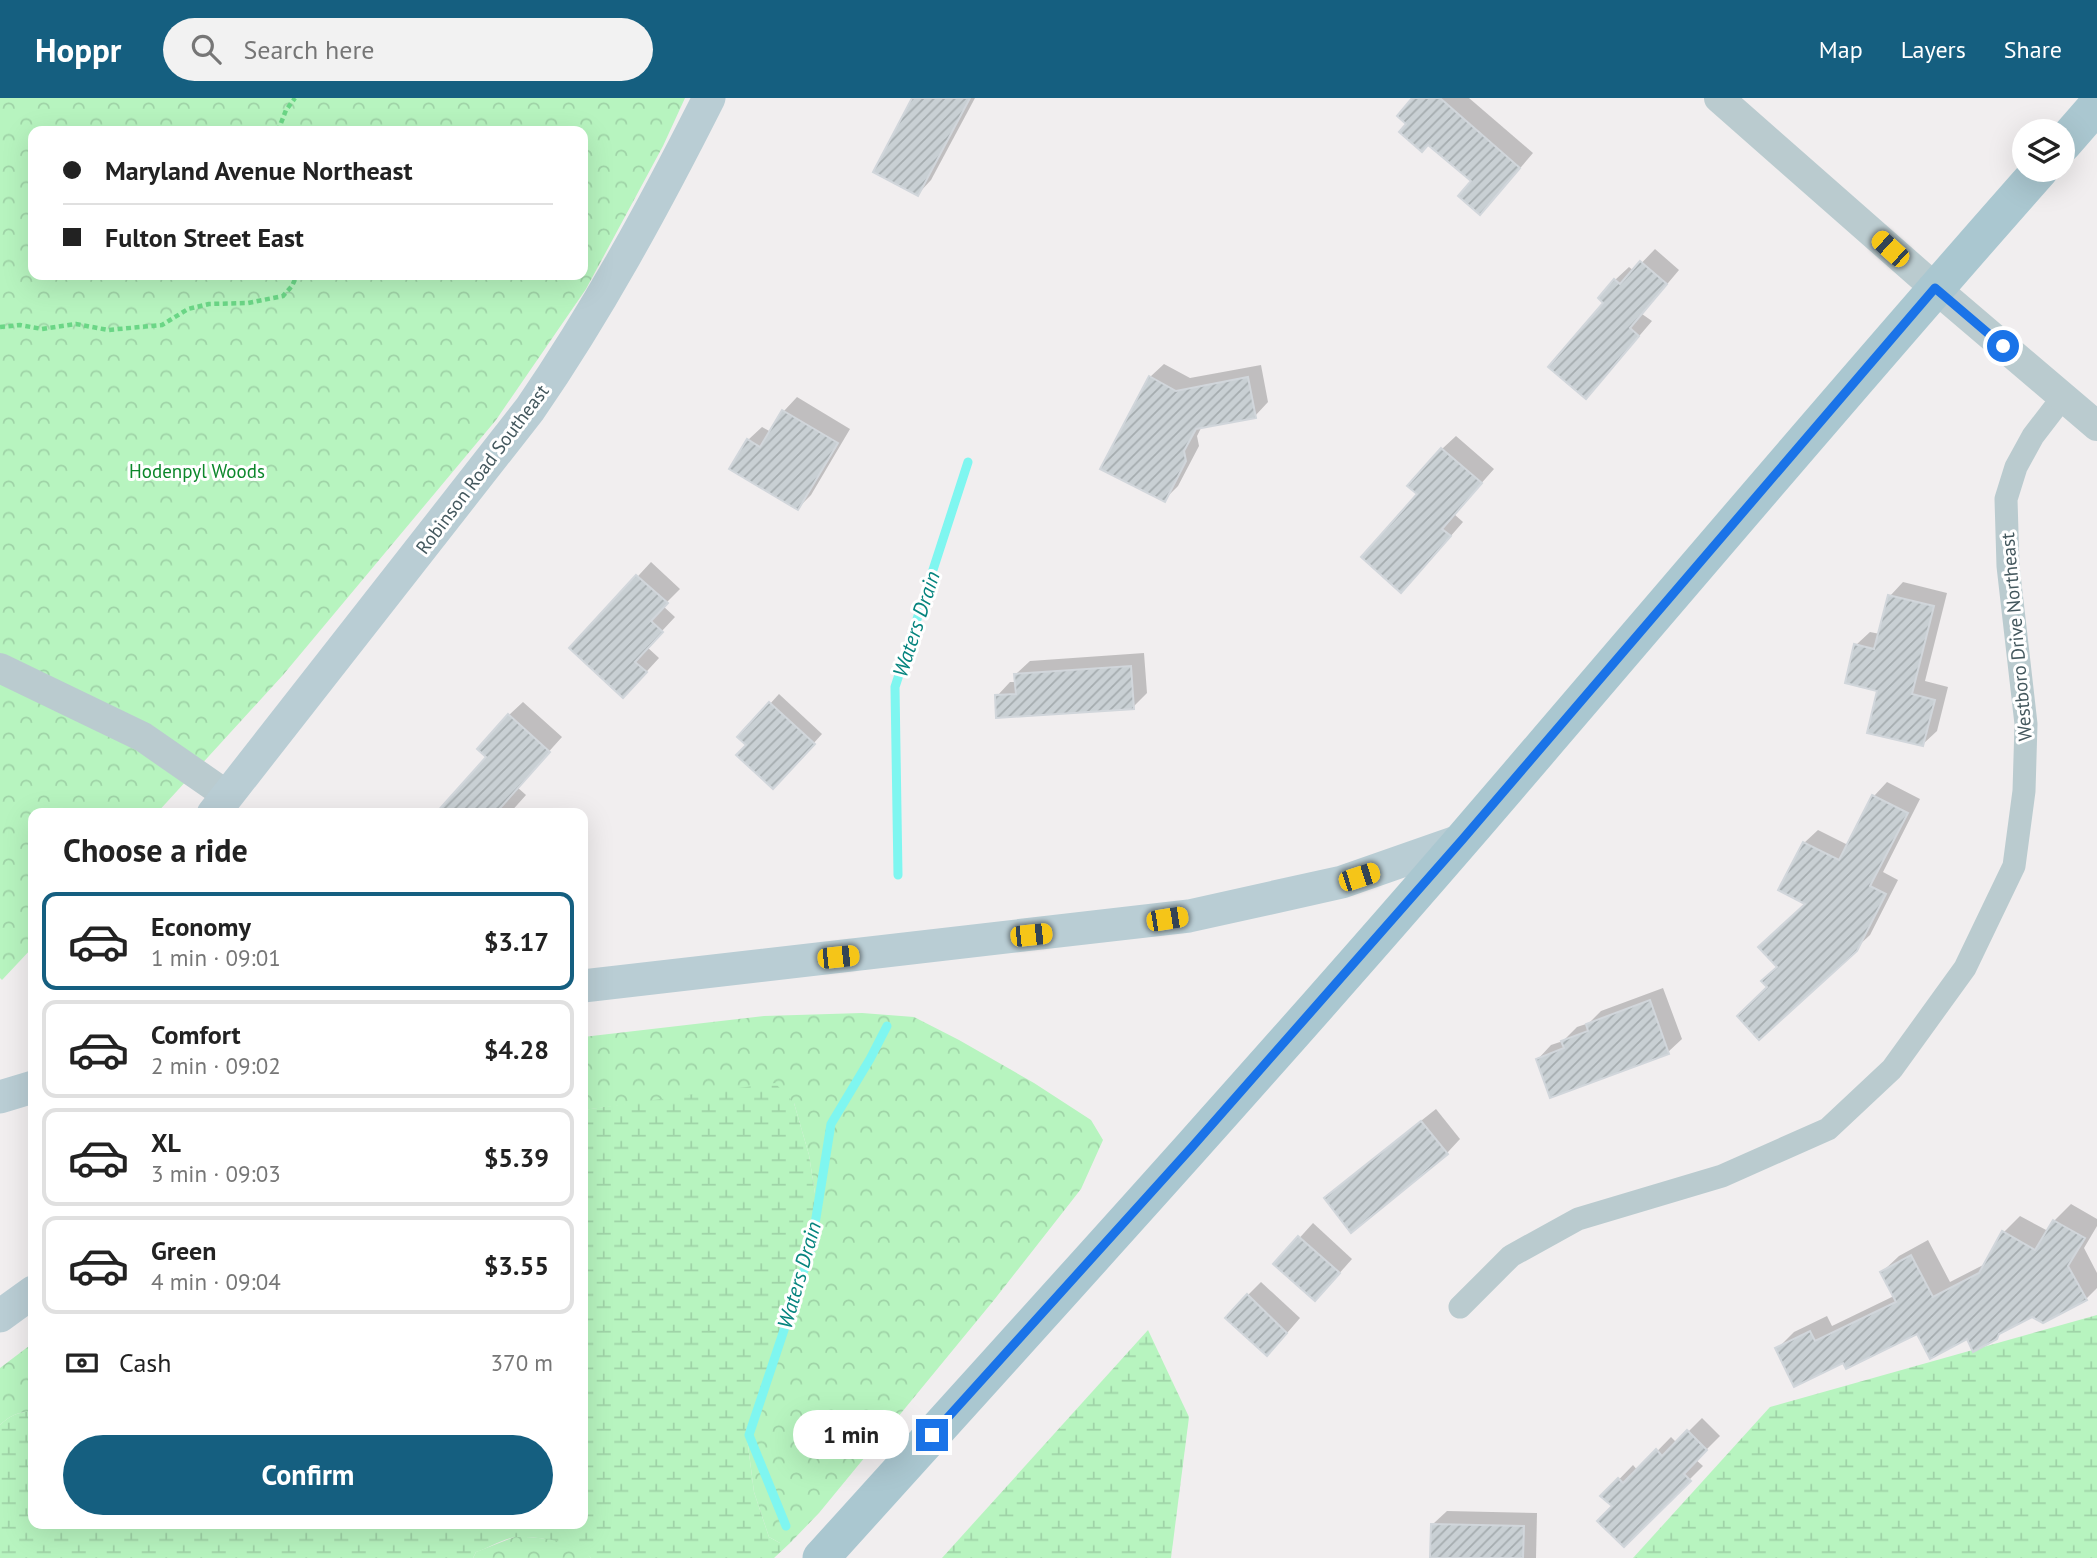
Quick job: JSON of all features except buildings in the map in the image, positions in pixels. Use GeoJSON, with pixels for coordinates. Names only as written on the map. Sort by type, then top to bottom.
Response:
{"type":"FeatureCollection","features":[{"type":"Feature","properties":{"kind":"main road","name":"Robinson Road Southeast"},"geometry":{"type":"LineString","coordinates":[[221,805],[538,398],[568,355],[671,174],[709,98]]}},
{"type":"Feature","properties":{"kind":"main road"},"geometry":{"type":"LineString","coordinates":[[2075,131],[2097,106]]}},
{"type":"Feature","properties":{"kind":"main road"},"geometry":{"type":"LineString","coordinates":[[821,1558],[1192,1147],[1462,840],[1935,288],[2029,182]]}},
{"type":"Feature","properties":{"kind":"main road"},"geometry":{"type":"LineString","coordinates":[[588,985],[1189,916],[1342,882],[1462,840]]}},
{"type":"Feature","properties":{"kind":"main road"},"geometry":{"type":"LineString","coordinates":[[0,1097],[28,1089]]}},
{"type":"Feature","properties":{"kind":"main road"},"geometry":{"type":"LineString","coordinates":[[0,1316],[28,1296]]}},
{"type":"Feature","properties":{"kind":"street"},"geometry":{"type":"LineString","coordinates":[[1719,98],[2097,426]]}},
{"type":"Feature","properties":{"kind":"street","name":"Westboro Drive Northeast"},"geometry":{"type":"LineString","coordinates":[[1460,1307],[1511,1256],[1578,1219],[1722,1176],[1828,1129],[1892,1069],[1965,968],[2014,866],[2024,791],[2026,724],[2008,566],[2006,499],[2016,467],[2033,436],[2063,397]]}},
{"type":"Feature","properties":{"kind":"street"},"geometry":{"type":"LineString","coordinates":[[0,668],[143,737],[221,805]]}},
{"type":"Feature","properties":{"kind":"path"},"geometry":{"type":"LineString","coordinates":[[280,126],[286,110],[295,98]]}},
{"type":"Feature","properties":{"kind":"path"},"geometry":{"type":"LineString","coordinates":[[0,327],[42,329],[76,324],[108,330],[162,325],[188,309],[209,304],[248,303],[283,296],[295,280]]}},
{"type":"Feature","properties":{"kind":"green space","name":"Hodenpyl Woods"},"geometry":{"type":"Polygon","coordinates":[[[0,98],[685,98],[663,146],[586,289],[496,420],[283,675],[161,808],[28,808],[28,952],[2,980],[0,98]]]}},
{"type":"Feature","properties":{"kind":"green space"},"geometry":{"type":"Polygon","coordinates":[[[862,1013],[914,1017],[1034,1083],[1091,1120],[1103,1140],[1081,1189],[994,1300],[819,1513],[790,1543],[780,1543],[769,1537],[754,1492],[746,1430],[761,1392],[818,1213],[809,1155],[794,1103],[656,1101],[588,1109],[588,1036],[764,1016],[862,1013]]]}},
{"type":"Feature","properties":{"kind":"green space"},"geometry":{"type":"Polygon","coordinates":[[[775,1083],[794,1103],[809,1155],[818,1213],[812,1267],[794,1329],[761,1392],[746,1430],[754,1492],[769,1537],[780,1543],[790,1543],[774,1558],[591,1558],[586,1552],[569,1544],[547,1539],[513,1537],[476,1552],[473,1558],[0,1558],[0,1425],[23,1412],[28,1412],[28,1529],[588,1529],[588,1109],[775,1083]]]}},
{"type":"Feature","properties":{"kind":"green space"},"geometry":{"type":"Polygon","coordinates":[[[2097,1315],[2097,1558],[1633,1558],[1770,1407],[2097,1315]]]}},
{"type":"Feature","properties":{"kind":"green space"},"geometry":{"type":"Polygon","coordinates":[[[1148,1330],[1189,1417],[1171,1558],[942,1558],[1148,1330]]]}},
{"type":"Feature","properties":{"kind":"green space"},"geometry":{"type":"Polygon","coordinates":[[[28,1347],[28,1412],[15,1415],[0,1425],[0,1368],[28,1347]]]}},
{"type":"Feature","properties":{"kind":"green space"},"geometry":{"type":"Polygon","coordinates":[[[517,1536],[568,1543],[585,1551],[591,1558],[473,1558],[476,1552],[517,1536]]]}},
{"type":"Feature","properties":{"kind":"waterway","name":"Waters Drain"},"geometry":{"type":"LineString","coordinates":[[898,875],[895,687],[968,462]]}},
{"type":"Feature","properties":{"kind":"waterway","name":"Waters Drain"},"geometry":{"type":"LineString","coordinates":[[786,1526],[749,1435],[811,1249],[831,1124],[887,1026]]}},
{"type":"Feature","properties":{"kind":"route"},"geometry":{"type":"LineString","coordinates":[[932,1435],[1192,1147],[1462,840],[1935,288],[2003,346]]}}]}
